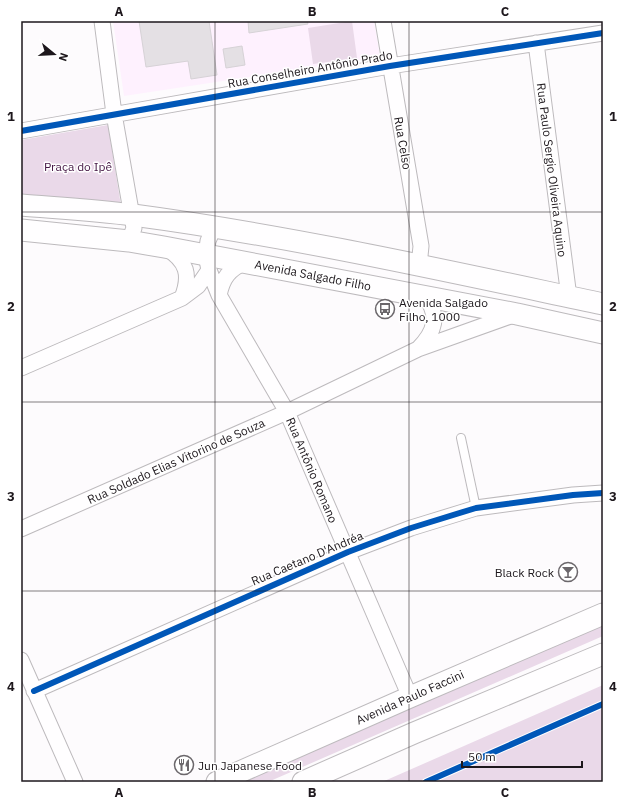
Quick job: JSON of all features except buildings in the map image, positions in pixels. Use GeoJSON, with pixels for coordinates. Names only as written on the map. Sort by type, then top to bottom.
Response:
{"type":"FeatureCollection","features":[{"type":"Feature","properties":{"kind":"main road"},"geometry":{"type":"LineString","coordinates":[[21,205],[131,215],[214,227],[417,264],[603,304]]}},
{"type":"Feature","properties":{"kind":"main road","name":"Avenida Salgado Filho"},"geometry":{"type":"LineString","coordinates":[[21,230],[129,241],[164,247],[208,263],[245,262],[516,314],[603,333]]}},
{"type":"Feature","properties":{"kind":"main road","name":"Avenida Paulo Faccini"},"geometry":{"type":"LineString","coordinates":[[217,782],[603,614]]}},
{"type":"Feature","properties":{"kind":"main road"},"geometry":{"type":"LineString","coordinates":[[303,782],[414,733],[603,654]]}},
{"type":"Feature","properties":{"kind":"street"},"geometry":{"type":"LineString","coordinates":[[102,21],[114,114],[134,228],[129,241]]}},
{"type":"Feature","properties":{"kind":"street","name":"Rua Celso"},"geometry":{"type":"LineString","coordinates":[[383,21],[421,246],[417,264]]}},
{"type":"Feature","properties":{"kind":"street","name":"Rua Conselheiro Antônio Prado"},"geometry":{"type":"LineString","coordinates":[[21,131],[390,66],[603,33]]}},
{"type":"Feature","properties":{"kind":"street","name":"Rua Paulo Sergio Oliveira Aquino"},"geometry":{"type":"LineString","coordinates":[[536,43],[569,297]]}},
{"type":"Feature","properties":{"kind":"street"},"geometry":{"type":"LineString","coordinates":[[21,368],[182,298],[198,286],[208,263],[208,241],[214,227]]}},
{"type":"Feature","properties":{"kind":"street"},"geometry":{"type":"LineString","coordinates":[[164,247],[173,252],[187,274],[186,288],[182,298]]}},
{"type":"Feature","properties":{"kind":"street"},"geometry":{"type":"LineString","coordinates":[[219,294],[221,284],[227,274],[235,267],[245,262]]}},
{"type":"Feature","properties":{"kind":"street","name":"Rua Antônio Romano"},"geometry":{"type":"LineString","coordinates":[[208,263],[219,294],[287,412],[410,697]]}},
{"type":"Feature","properties":{"kind":"street","name":"Rua Soldado Elias Vitorino de Souza"},"geometry":{"type":"LineString","coordinates":[[418,349],[432,332],[434,322],[431,304],[425,296]]}},
{"type":"Feature","properties":{"kind":"street","name":"Rua Soldado Elias Vitorino de Souza"},"geometry":{"type":"LineString","coordinates":[[21,529],[287,412],[418,349],[516,314]]}},
{"type":"Feature","properties":{"kind":"street","name":"Rua Caetano D'Andréa"},"geometry":{"type":"LineString","coordinates":[[34,691],[348,552],[411,528],[476,508],[573,495],[603,493]]}},
{"type":"Feature","properties":{"kind":"street"},"geometry":{"type":"LineString","coordinates":[[21,660],[75,782]]}},
{"type":"Feature","properties":{"kind":"lane"},"geometry":{"type":"LineString","coordinates":[[461,438],[476,508]]}},
{"type":"Feature","properties":{"kind":"shaded area"},"geometry":{"type":"Polygon","coordinates":[[[113,21],[374,21],[380,57],[124,96],[113,21]]]}},
{"type":"Feature","properties":{"kind":"green space"},"geometry":{"type":"Polygon","coordinates":[[[352,21],[357,58],[313,64],[308,28],[352,21]]]}},
{"type":"Feature","properties":{"kind":"green space","name":"Praça do Ipê"},"geometry":{"type":"Polygon","coordinates":[[[108,125],[121,206],[21,197],[21,140],[108,125]]]}},
{"type":"Feature","properties":{"kind":"green space"},"geometry":{"type":"Polygon","coordinates":[[[603,622],[603,636],[268,782],[232,782],[603,622]]]}},
{"type":"Feature","properties":{"kind":"green space"},"geometry":{"type":"Polygon","coordinates":[[[603,685],[603,782],[382,782],[603,685]]]}},
{"type":"Feature","properties":{"kind":"cycle path"},"geometry":{"type":"LineString","coordinates":[[21,131],[390,66],[603,33]]}},
{"type":"Feature","properties":{"kind":"cycle path"},"geometry":{"type":"LineString","coordinates":[[34,691],[348,552],[411,528],[476,508],[573,495],[603,493]]}},
{"type":"Feature","properties":{"kind":"cycle path"},"geometry":{"type":"LineString","coordinates":[[426,782],[603,704]]}},
{"type":"Feature","properties":{"kind":"place","name":"Avenida Salgado Filho, 1000"},"geometry":{"type":"Point","coordinates":[385,309]}},
{"type":"Feature","properties":{"kind":"place","name":"Black Rock"},"geometry":{"type":"Point","coordinates":[568,572]}},
{"type":"Feature","properties":{"kind":"place","name":"Jun Japanese Food"},"geometry":{"type":"Point","coordinates":[184,765]}}]}
